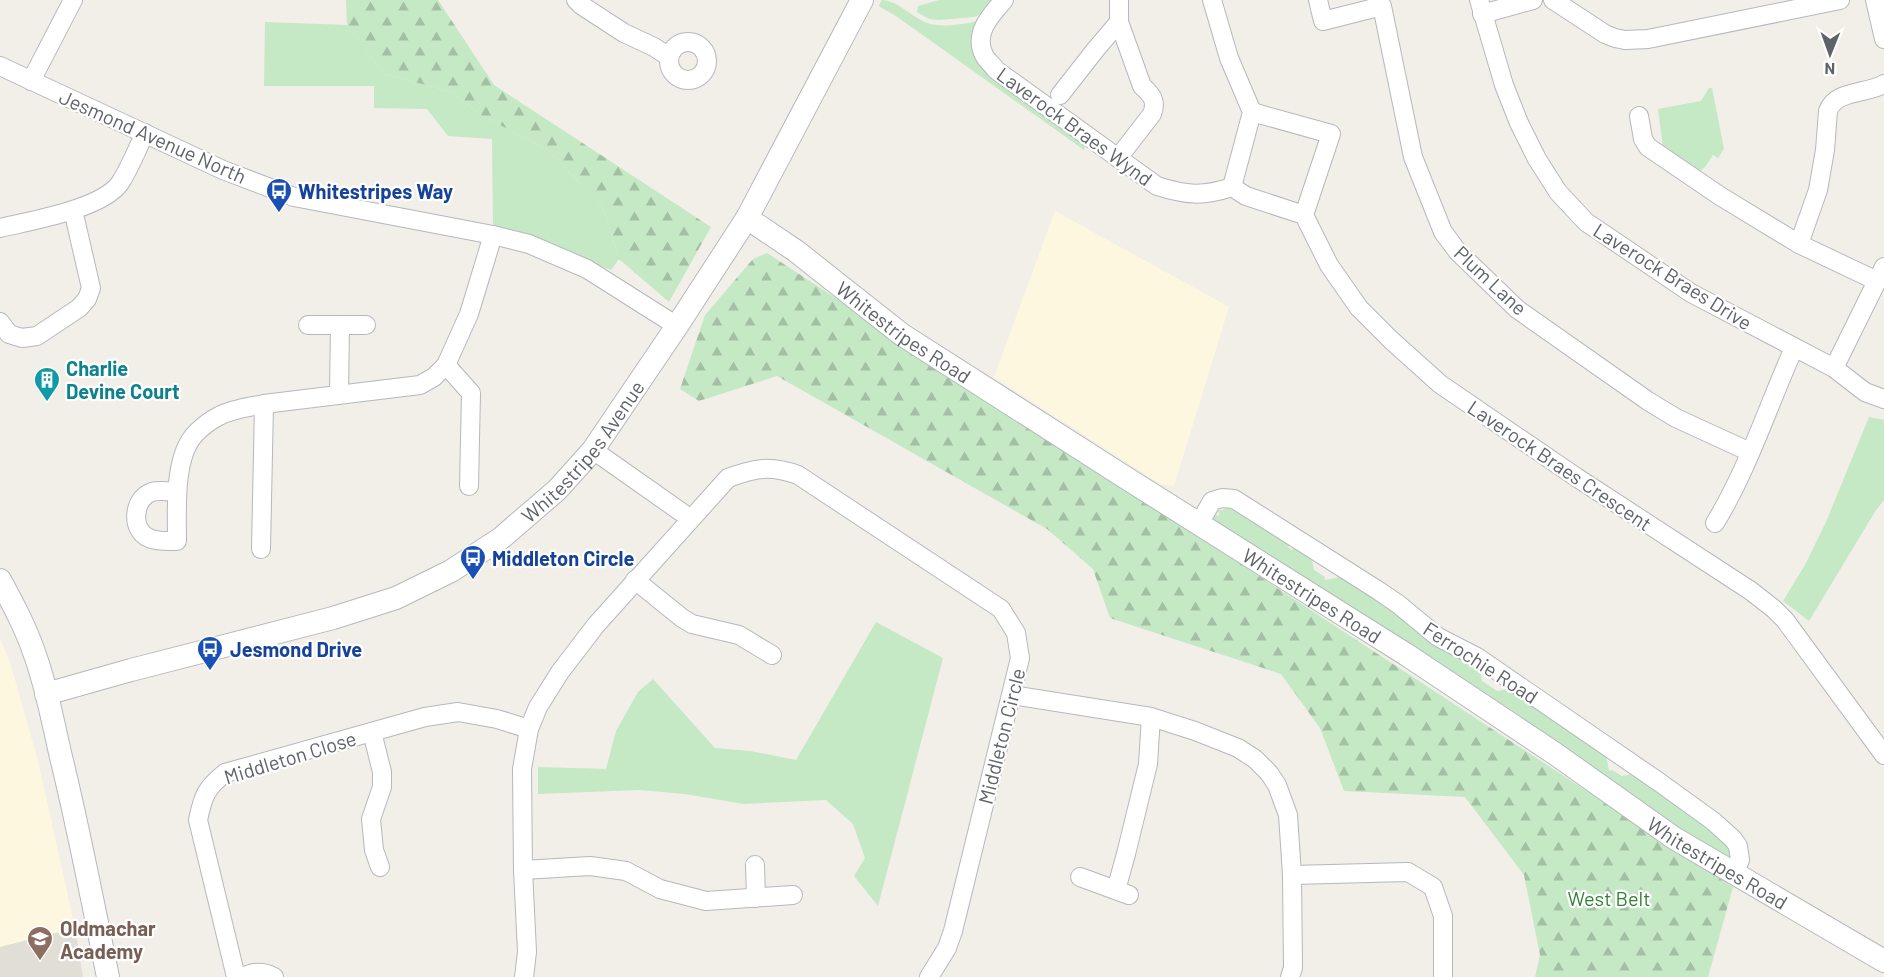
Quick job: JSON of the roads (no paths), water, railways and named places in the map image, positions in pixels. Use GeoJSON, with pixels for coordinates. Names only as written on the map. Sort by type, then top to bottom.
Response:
{"type":"FeatureCollection","features":[{"type":"Feature","properties":{"kind":"street"},"geometry":{"type":"LineString","coordinates":[[31,81],[72,0]]}},
{"type":"Feature","properties":{"kind":"street"},"geometry":{"type":"LineString","coordinates":[[576,0],[624,33],[669,57]]}},
{"type":"Feature","properties":{"kind":"street","name":"Whitestripes Avenue"},"geometry":{"type":"LineString","coordinates":[[46,694],[80,683],[333,618],[396,598],[451,571],[500,539],[557,490],[593,450],[677,326],[747,218],[862,0]]}},
{"type":"Feature","properties":{"kind":"street","name":"Laverock Braes Wynd"},"geometry":{"type":"LineString","coordinates":[[1004,0],[982,28],[981,43],[984,55],[996,70],[1157,186],[1181,193],[1203,194],[1232,187]]}},
{"type":"Feature","properties":{"kind":"street"},"geometry":{"type":"LineString","coordinates":[[1118,158],[1155,107],[1154,100],[1142,86],[1119,22],[1119,0]]}},
{"type":"Feature","properties":{"kind":"street"},"geometry":{"type":"LineString","coordinates":[[1212,0],[1229,58],[1252,112],[1232,187],[1246,196],[1304,215],[1331,134],[1252,112]]}},
{"type":"Feature","properties":{"kind":"street","name":"Plum Lane"},"geometry":{"type":"LineString","coordinates":[[1318,0],[1323,21],[1382,6],[1413,157],[1443,232],[1458,252],[1517,309],[1648,401],[1676,418],[1750,452]]}},
{"type":"Feature","properties":{"kind":"street"},"geometry":{"type":"LineString","coordinates":[[1480,7],[1533,0]]}},
{"type":"Feature","properties":{"kind":"street"},"geometry":{"type":"LineString","coordinates":[[1553,0],[1605,34],[1615,38],[1637,40],[1840,0]]}},
{"type":"Feature","properties":{"kind":"street"},"geometry":{"type":"LineString","coordinates":[[1875,0],[1884,39]]}},
{"type":"Feature","properties":{"kind":"street","name":"Laverock Braes Drive"},"geometry":{"type":"LineString","coordinates":[[1480,7],[1504,85],[1519,123],[1537,159],[1558,192],[1586,222],[1692,293],[1834,368],[1865,392],[1884,399]]}},
{"type":"Feature","properties":{"kind":"street"},"geometry":{"type":"LineString","coordinates":[[1060,95],[1119,22]]}},
{"type":"Feature","properties":{"kind":"street","name":"Jesmond Avenue North"},"geometry":{"type":"LineString","coordinates":[[0,66],[31,81],[57,100],[145,133],[223,170],[294,197],[494,235],[529,244],[587,269],[677,326]]}},
{"type":"Feature","properties":{"kind":"street"},"geometry":{"type":"LineString","coordinates":[[1799,244],[1818,190],[1825,150],[1828,111],[1832,101],[1842,96],[1878,88],[1884,84]]}},
{"type":"Feature","properties":{"kind":"street"},"geometry":{"type":"LineString","coordinates":[[1638,116],[1643,139],[1648,147],[1720,196],[1799,244],[1881,274],[1834,368]]}},
{"type":"Feature","properties":{"kind":"street"},"geometry":{"type":"LineString","coordinates":[[0,228],[73,210],[111,193],[120,183],[145,133]]}},
{"type":"Feature","properties":{"kind":"street"},"geometry":{"type":"LineString","coordinates":[[0,322],[9,334],[22,338],[37,336],[79,308],[87,300],[91,288],[73,210]]}},
{"type":"Feature","properties":{"kind":"street","name":"Laverock Braes Crescent"},"geometry":{"type":"LineString","coordinates":[[1304,215],[1329,265],[1359,308],[1390,340],[1440,384],[1484,415],[1751,591],[1774,609],[1785,620],[1884,755]]}},
{"type":"Feature","properties":{"kind":"street","name":"Whitestripes Road"},"geometry":{"type":"LineString","coordinates":[[747,218],[796,251],[901,334],[1407,655],[1554,753],[1674,838],[1884,961]]}},
{"type":"Feature","properties":{"kind":"street"},"geometry":{"type":"LineString","coordinates":[[176,491],[184,453],[195,434],[220,415],[264,404],[420,385],[435,377],[446,364],[469,314],[494,235]]}},
{"type":"Feature","properties":{"kind":"street"},"geometry":{"type":"LineString","coordinates":[[308,325],[366,325]]}},
{"type":"Feature","properties":{"kind":"street"},"geometry":{"type":"LineString","coordinates":[[339,394],[340,325]]}},
{"type":"Feature","properties":{"kind":"street"},"geometry":{"type":"LineString","coordinates":[[1715,523],[1741,477],[1794,348]]}},
{"type":"Feature","properties":{"kind":"street"},"geometry":{"type":"LineString","coordinates":[[446,364],[471,393],[469,486]]}},
{"type":"Feature","properties":{"kind":"street"},"geometry":{"type":"LineString","coordinates":[[261,549],[264,404]]}},
{"type":"Feature","properties":{"kind":"street"},"geometry":{"type":"LineString","coordinates":[[593,450],[691,519]]}},
{"type":"Feature","properties":{"kind":"street","name":"Middleton Circle"},"geometry":{"type":"LineString","coordinates":[[524,977],[527,952],[522,769],[530,729],[538,707],[560,672],[596,625],[728,478],[747,471],[766,468],[798,475],[1001,609],[1016,633],[1020,658],[953,932],[947,948],[929,977]]}},
{"type":"Feature","properties":{"kind":"street","name":"Ferrochie Road"},"geometry":{"type":"LineString","coordinates":[[1199,524],[1212,501],[1222,498],[1233,499],[1379,591],[1398,604],[1431,633],[1477,657],[1713,821],[1738,846],[1740,860],[1734,873]]}},
{"type":"Feature","properties":{"kind":"street"},"geometry":{"type":"LineString","coordinates":[[0,580],[18,613],[36,656],[72,796],[108,977]]}},
{"type":"Feature","properties":{"kind":"street"},"geometry":{"type":"LineString","coordinates":[[635,580],[692,624],[739,635],[772,655]]}},
{"type":"Feature","properties":{"kind":"street"},"geometry":{"type":"LineString","coordinates":[[1012,695],[1151,717],[1238,748],[1256,759],[1277,784],[1288,815],[1292,874],[1293,968],[1290,977]]}},
{"type":"Feature","properties":{"kind":"street","name":"Middleton Close"},"geometry":{"type":"LineString","coordinates":[[236,977],[198,820],[204,795],[212,783],[225,773],[425,717],[458,712],[497,719],[530,729]]}},
{"type":"Feature","properties":{"kind":"street"},"geometry":{"type":"LineString","coordinates":[[1080,877],[1122,892],[1126,854],[1148,764],[1151,717]]}},
{"type":"Feature","properties":{"kind":"street"},"geometry":{"type":"LineString","coordinates":[[372,732],[382,772],[382,787],[371,819],[374,850],[380,867]]}},
{"type":"Feature","properties":{"kind":"street"},"geometry":{"type":"LineString","coordinates":[[523,870],[590,866],[626,871],[660,890],[706,901],[793,896]]}},
{"type":"Feature","properties":{"kind":"street"},"geometry":{"type":"LineString","coordinates":[[755,866],[756,898]]}},
{"type":"Feature","properties":{"kind":"street"},"geometry":{"type":"LineString","coordinates":[[1292,874],[1408,872],[1433,887],[1443,916],[1443,977]]}},
{"type":"Feature","properties":{"kind":"street"},"geometry":{"type":"LineString","coordinates":[[243,977],[259,972],[274,977]]}},
{"type":"Feature","properties":{"kind":"place","name":"Whitestripes Way"},"geometry":{"type":"Point","coordinates":[279,214]}},
{"type":"Feature","properties":{"kind":"place","name":"Charlie Devine Court"},"geometry":{"type":"Point","coordinates":[47,403]}},
{"type":"Feature","properties":{"kind":"place","name":"Middleton Circle"},"geometry":{"type":"Point","coordinates":[473,581]}},
{"type":"Feature","properties":{"kind":"place","name":"Jesmond Drive"},"geometry":{"type":"Point","coordinates":[210,672]}},
{"type":"Feature","properties":{"kind":"place","name":"Oldmachar Academy"},"geometry":{"type":"Point","coordinates":[40,962]}},
{"type":"Feature","properties":{"kind":"park label","name":"West Belt"},"geometry":{"type":"Point","coordinates":[1609,898]}}]}
